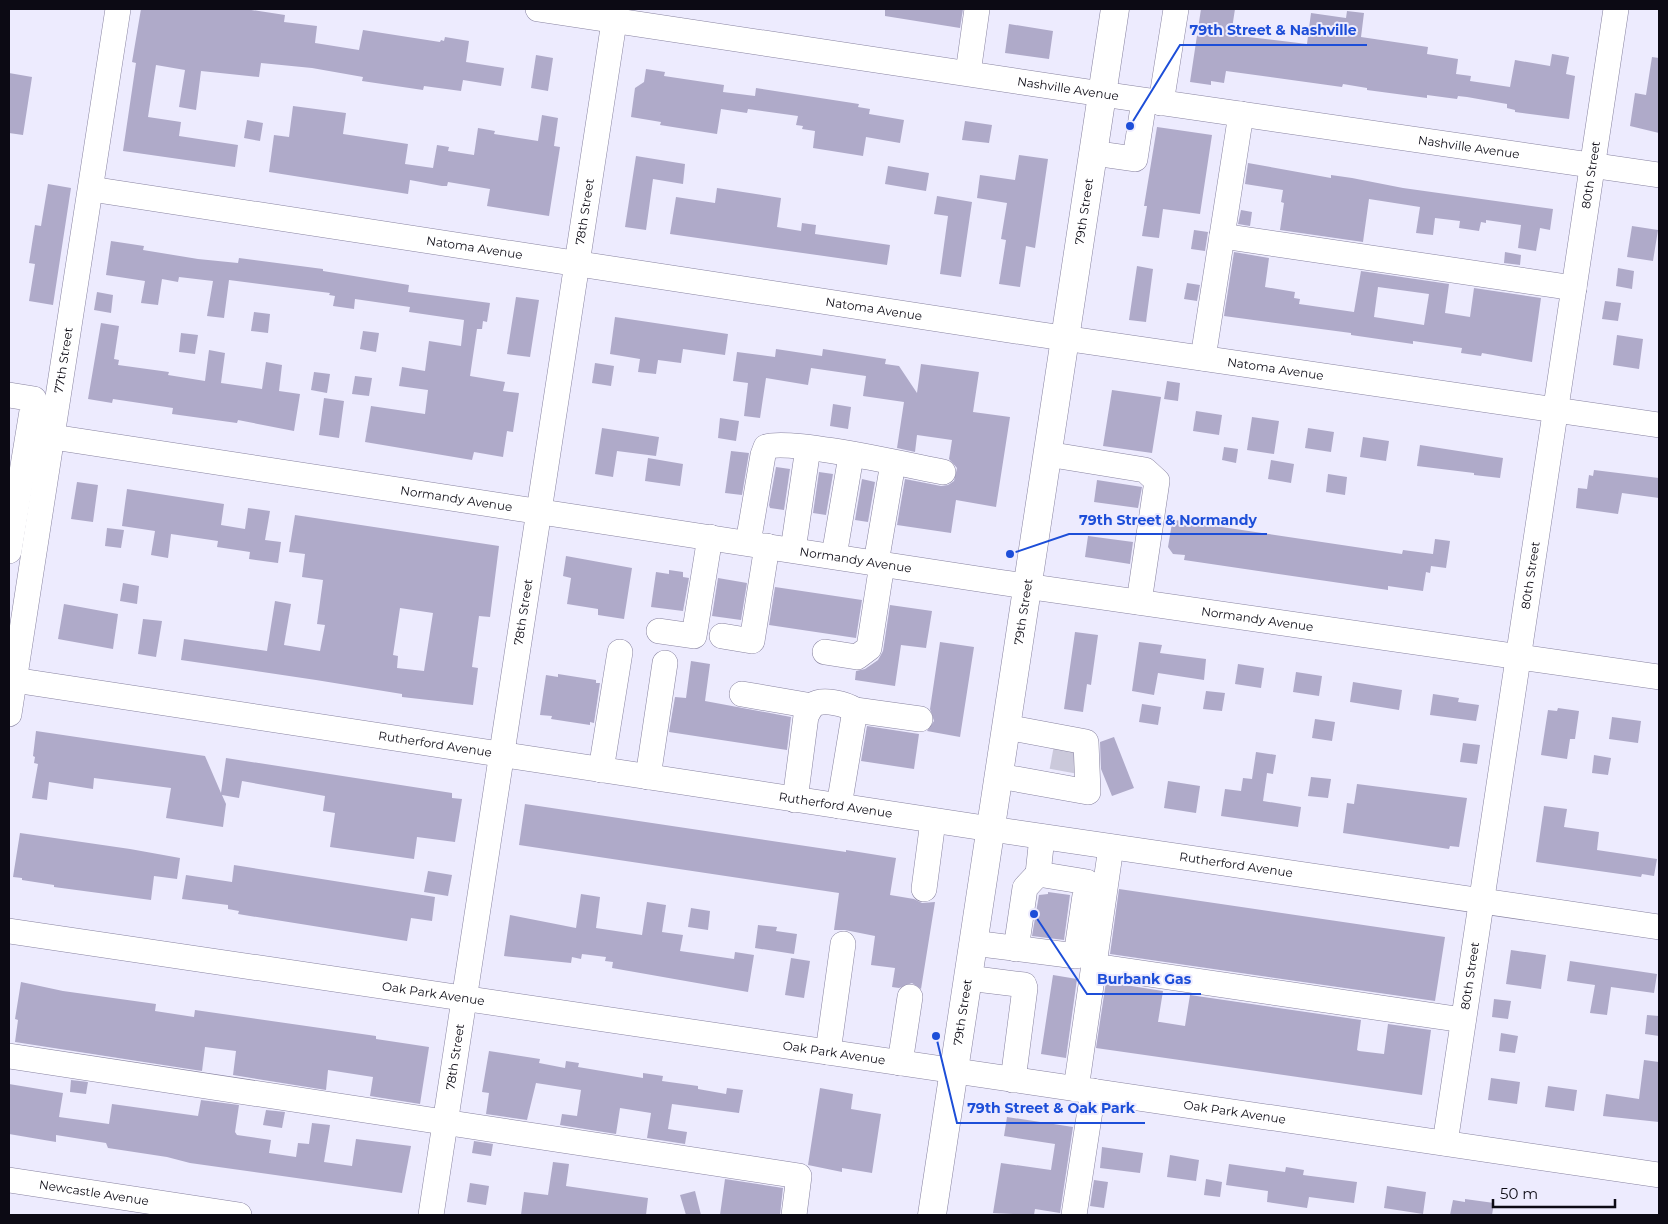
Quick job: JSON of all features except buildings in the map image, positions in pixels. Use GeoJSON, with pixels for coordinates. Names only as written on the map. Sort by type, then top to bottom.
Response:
{"type":"FeatureCollection","features":[{"type":"Feature","properties":{"kind":"main road","name":"79th Street"},"geometry":{"type":"LineString","coordinates":[[932,1215],[1115,9]]}},
{"type":"Feature","properties":{"kind":"street","name":"77th Street"},"geometry":{"type":"LineString","coordinates":[[9,714],[118,9]]}},
{"type":"Feature","properties":{"kind":"street","name":"Nashville Avenue"},"geometry":{"type":"LineString","coordinates":[[538,9],[615,14],[1153,102],[1659,175]]}},
{"type":"Feature","properties":{"kind":"street"},"geometry":{"type":"LineString","coordinates":[[968,73],[977,9]]}},
{"type":"Feature","properties":{"kind":"street"},"geometry":{"type":"LineString","coordinates":[[1093,153],[1136,158],[1153,102],[1176,9]]}},
{"type":"Feature","properties":{"kind":"street","name":"80th Street"},"geometry":{"type":"LineString","coordinates":[[1445,1143],[1616,9]]}},
{"type":"Feature","properties":{"kind":"street","name":"78th Street"},"geometry":{"type":"LineString","coordinates":[[431,1215],[615,14]]}},
{"type":"Feature","properties":{"kind":"street"},"geometry":{"type":"LineString","coordinates":[[1203,358],[1240,114]]}},
{"type":"Feature","properties":{"kind":"street","name":"Natoma Avenue"},"geometry":{"type":"LineString","coordinates":[[91,189],[1065,338],[1659,425]]}},
{"type":"Feature","properties":{"kind":"street"},"geometry":{"type":"LineString","coordinates":[[1222,236],[1574,288]]}},
{"type":"Feature","properties":{"kind":"street"},"geometry":{"type":"LineString","coordinates":[[9,395],[34,399],[9,551]]}},
{"type":"Feature","properties":{"kind":"street","name":"Normandy Avenue"},"geometry":{"type":"LineString","coordinates":[[53,437],[1028,586],[1659,677]]}},
{"type":"Feature","properties":{"kind":"street"},"geometry":{"type":"LineString","coordinates":[[722,636],[752,641],[766,447],[772,445],[808,448],[943,472]]}},
{"type":"Feature","properties":{"kind":"street"},"geometry":{"type":"LineString","coordinates":[[794,550],[808,448]]}},
{"type":"Feature","properties":{"kind":"street"},"geometry":{"type":"LineString","coordinates":[[1047,454],[1145,470],[1157,481],[1139,602]]}},
{"type":"Feature","properties":{"kind":"street"},"geometry":{"type":"LineString","coordinates":[[834,556],[851,456]]}},
{"type":"Feature","properties":{"kind":"street"},"geometry":{"type":"LineString","coordinates":[[825,652],[857,657],[870,648],[879,563],[893,463]]}},
{"type":"Feature","properties":{"kind":"street"},"geometry":{"type":"LineString","coordinates":[[659,630],[694,636],[710,537]]}},
{"type":"Feature","properties":{"kind":"street"},"geometry":{"type":"LineString","coordinates":[[601,770],[620,652]]}},
{"type":"Feature","properties":{"kind":"street"},"geometry":{"type":"LineString","coordinates":[[648,777],[664,663]]}},
{"type":"Feature","properties":{"kind":"street","name":"Rutherford Avenue"},"geometry":{"type":"LineString","coordinates":[[14,680],[933,821],[1659,927]]}},
{"type":"Feature","properties":{"kind":"street"},"geometry":{"type":"LineString","coordinates":[[742,694],[812,706]]}},
{"type":"Feature","properties":{"kind":"street"},"geometry":{"type":"LineString","coordinates":[[795,800],[806,716],[812,706],[820,702],[849,706],[854,710],[920,719]]}},
{"type":"Feature","properties":{"kind":"street"},"geometry":{"type":"LineString","coordinates":[[839,806],[854,710]]}},
{"type":"Feature","properties":{"kind":"street"},"geometry":{"type":"LineString","coordinates":[[998,776],[1064,761],[1006,727]]}},
{"type":"Feature","properties":{"kind":"street"},"geometry":{"type":"LineString","coordinates":[[924,890],[933,821]]}},
{"type":"Feature","properties":{"kind":"street"},"geometry":{"type":"LineString","coordinates":[[1016,949],[1024,888],[1038,874],[1042,837]]}},
{"type":"Feature","properties":{"kind":"street"},"geometry":{"type":"LineString","coordinates":[[1074,1215],[1094,966],[1111,847]]}},
{"type":"Feature","properties":{"kind":"street"},"geometry":{"type":"LineString","coordinates":[[973,943],[1076,956],[1086,882],[1038,874]]}},
{"type":"Feature","properties":{"kind":"street","name":"Oak Park Avenue"},"geometry":{"type":"LineString","coordinates":[[9,931],[1659,1175]]}},
{"type":"Feature","properties":{"kind":"street"},"geometry":{"type":"LineString","coordinates":[[828,1052],[843,944]]}},
{"type":"Feature","properties":{"kind":"street"},"geometry":{"type":"LineString","coordinates":[[1094,966],[1464,1020]]}},
{"type":"Feature","properties":{"kind":"street"},"geometry":{"type":"LineString","coordinates":[[968,978],[1024,985],[1013,1080]]}},
{"type":"Feature","properties":{"kind":"street"},"geometry":{"type":"LineString","coordinates":[[900,1063],[910,997]]}},
{"type":"Feature","properties":{"kind":"street"},"geometry":{"type":"LineString","coordinates":[[9,1056],[799,1176],[794,1215]]}},
{"type":"Feature","properties":{"kind":"street","name":"Newcastle Avenue"},"geometry":{"type":"LineString","coordinates":[[9,1180],[239,1215]]}},
{"type":"Feature","properties":{"kind":"tunnel"},"geometry":{"type":"LineString","coordinates":[[1062,771],[1066,749]]}},
{"type":"Feature","properties":{"kind":"place","name":"79th Street & Nashville"},"geometry":{"type":"Point","coordinates":[1130,126]}},
{"type":"Feature","properties":{"kind":"place","name":"79th Street & Normandy"},"geometry":{"type":"Point","coordinates":[1010,554]}},
{"type":"Feature","properties":{"kind":"place","name":"Burbank Gas"},"geometry":{"type":"Point","coordinates":[1034,914]}},
{"type":"Feature","properties":{"kind":"place","name":"79th Street & Oak Park"},"geometry":{"type":"Point","coordinates":[936,1036]}}]}
